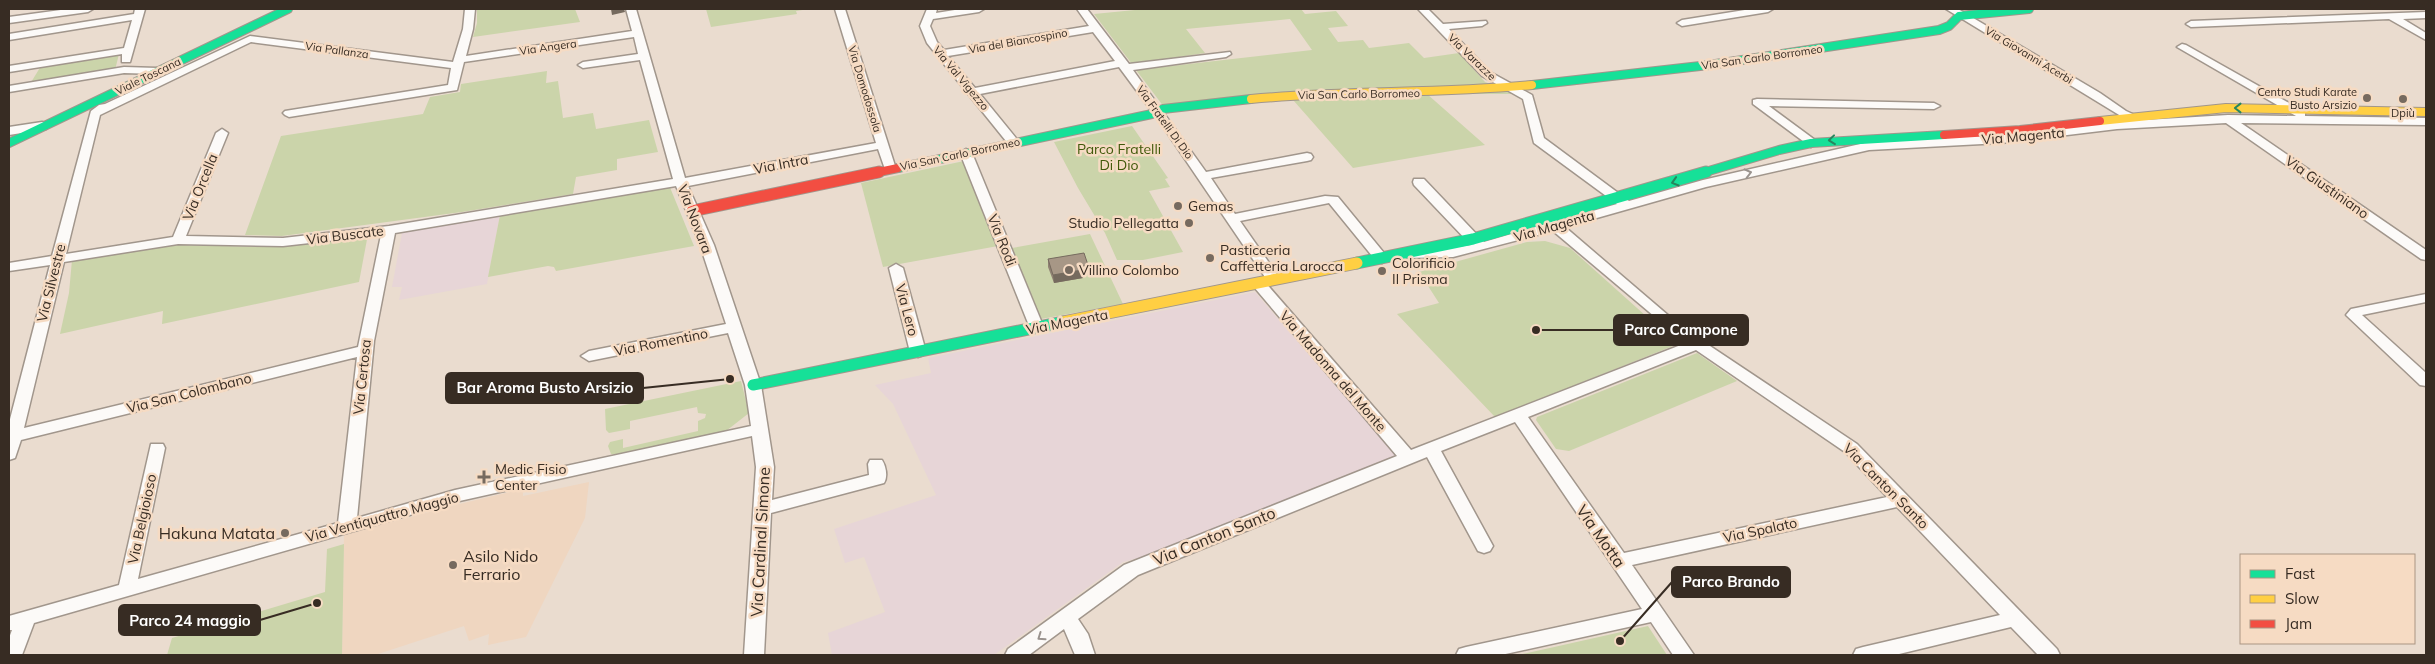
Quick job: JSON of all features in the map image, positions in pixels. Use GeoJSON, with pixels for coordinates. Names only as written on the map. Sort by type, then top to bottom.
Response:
{"type":"FeatureCollection","features":[{"type":"Feature","properties":{"kind":"street"},"geometry":{"type":"LineString","coordinates":[[9,20],[88,9]]}},
{"type":"Feature","properties":{"kind":"street","name":"Viale Toscana"},"geometry":{"type":"LineString","coordinates":[[9,143],[288,9]]}},
{"type":"Feature","properties":{"kind":"street"},"geometry":{"type":"LineString","coordinates":[[289,113],[453,88],[457,62],[470,27],[470,9]]}},
{"type":"Feature","properties":{"kind":"street","name":"Via Novara"},"geometry":{"type":"LineString","coordinates":[[631,9],[680,182],[706,245],[753,385],[760,429]]}},
{"type":"Feature","properties":{"kind":"street","name":"Via Domodossola"},"geometry":{"type":"LineString","coordinates":[[840,9],[890,169]]}},
{"type":"Feature","properties":{"kind":"street"},"geometry":{"type":"LineString","coordinates":[[929,13],[979,9]]}},
{"type":"Feature","properties":{"kind":"street","name":"Via Fratelli Di Dio"},"geometry":{"type":"LineString","coordinates":[[1082,9],[1204,176],[1274,280]]}},
{"type":"Feature","properties":{"kind":"street","name":"Via Varazze"},"geometry":{"type":"LineString","coordinates":[[1423,9],[1486,74],[1524,94],[1529,99],[1538,140],[1623,202]]}},
{"type":"Feature","properties":{"kind":"street"},"geometry":{"type":"LineString","coordinates":[[1682,22],[1768,9]]}},
{"type":"Feature","properties":{"kind":"street","name":"Via Giovanni Acerbi"},"geometry":{"type":"LineString","coordinates":[[1951,9],[2096,95]]}},
{"type":"Feature","properties":{"kind":"street","name":"Via San Carlo Borromeo"},"geometry":{"type":"LineString","coordinates":[[692,211],[1165,109],[1278,96],[1434,93],[1510,87],[1709,65],[1935,31],[1948,27],[1956,17],[1962,15],[2029,9]]}},
{"type":"Feature","properties":{"kind":"street"},"geometry":{"type":"LineString","coordinates":[[2377,9],[2426,37]]}},
{"type":"Feature","properties":{"kind":"street"},"geometry":{"type":"LineString","coordinates":[[9,37],[139,12],[124,70],[120,76],[135,82]]}},
{"type":"Feature","properties":{"kind":"street","name":"Via Val Vigezzo"},"geometry":{"type":"LineString","coordinates":[[929,13],[925,23],[926,32],[941,54],[1014,143]]}},
{"type":"Feature","properties":{"kind":"street"},"geometry":{"type":"LineString","coordinates":[[2191,24],[2426,15]]}},
{"type":"Feature","properties":{"kind":"street","name":"Via Varazze"},"geometry":{"type":"LineString","coordinates":[[1441,27],[1482,23]]}},
{"type":"Feature","properties":{"kind":"street","name":"Via del Biancospino"},"geometry":{"type":"LineString","coordinates":[[941,54],[1096,28]]}},
{"type":"Feature","properties":{"kind":"street","name":"Via Angera"},"geometry":{"type":"LineString","coordinates":[[457,62],[639,33]]}},
{"type":"Feature","properties":{"kind":"street","name":"Via Pallanza"},"geometry":{"type":"LineString","coordinates":[[95,113],[250,39],[339,49],[443,65],[457,62]]}},
{"type":"Feature","properties":{"kind":"street"},"geometry":{"type":"LineString","coordinates":[[2182,47],[2307,119]]}},
{"type":"Feature","properties":{"kind":"street"},"geometry":{"type":"LineString","coordinates":[[9,69],[129,50]]}},
{"type":"Feature","properties":{"kind":"street","name":"Via Fratelli Di Dio"},"geometry":{"type":"LineString","coordinates":[[1124,66],[1226,54]]}},
{"type":"Feature","properties":{"kind":"street"},"geometry":{"type":"LineString","coordinates":[[583,66],[645,56]]}},
{"type":"Feature","properties":{"kind":"street"},"geometry":{"type":"LineString","coordinates":[[974,92],[1124,66]]}},
{"type":"Feature","properties":{"kind":"street"},"geometry":{"type":"LineString","coordinates":[[9,89],[124,70],[157,72]]}},
{"type":"Feature","properties":{"kind":"street"},"geometry":{"type":"LineString","coordinates":[[2096,95],[2131,118],[2151,121]]}},
{"type":"Feature","properties":{"kind":"street"},"geometry":{"type":"LineString","coordinates":[[2096,95],[2151,121]]}},
{"type":"Feature","properties":{"kind":"street","name":"Via Silvestre"},"geometry":{"type":"LineString","coordinates":[[10,445],[95,113],[106,103],[106,100],[101,98]]}},
{"type":"Feature","properties":{"kind":"street"},"geometry":{"type":"LineString","coordinates":[[1811,143],[1757,102],[1934,106]]}},
{"type":"Feature","properties":{"kind":"street"},"geometry":{"type":"LineString","coordinates":[[81,108],[95,113]]}},
{"type":"Feature","properties":{"kind":"street","name":"Via Magenta"},"geometry":{"type":"LineString","coordinates":[[753,385],[1403,255],[1454,252],[1477,243],[1623,202],[1780,150],[1811,143],[2019,138],[2151,121],[2226,108],[2426,112]]}},
{"type":"Feature","properties":{"kind":"street","name":"Via Magenta"},"geometry":{"type":"LineString","coordinates":[[1623,202],[1824,155],[1873,141],[2020,130],[2131,118]]}},
{"type":"Feature","properties":{"kind":"street","name":"Via Magenta"},"geometry":{"type":"LineString","coordinates":[[2151,121],[2228,119],[2426,120]]}},
{"type":"Feature","properties":{"kind":"street","name":"Via Giustiniano"},"geometry":{"type":"LineString","coordinates":[[2228,119],[2426,256]]}},
{"type":"Feature","properties":{"kind":"street"},"geometry":{"type":"LineString","coordinates":[[9,131],[42,126]]}},
{"type":"Feature","properties":{"kind":"street","name":"Via Orcella"},"geometry":{"type":"LineString","coordinates":[[178,240],[222,133]]}},
{"type":"Feature","properties":{"kind":"street","name":"Via Intra"},"geometry":{"type":"LineString","coordinates":[[680,182],[882,145]]}},
{"type":"Feature","properties":{"kind":"street","name":"Via Rodi"},"geometry":{"type":"LineString","coordinates":[[966,153],[1037,328]]}},
{"type":"Feature","properties":{"kind":"street"},"geometry":{"type":"LineString","coordinates":[[1204,176],[1307,157]]}},
{"type":"Feature","properties":{"kind":"street","name":"Via Buscate"},"geometry":{"type":"LineString","coordinates":[[9,268],[178,240],[283,242],[389,230],[680,182]]}},
{"type":"Feature","properties":{"kind":"street"},"geometry":{"type":"LineString","coordinates":[[1419,182],[1477,243]]}},
{"type":"Feature","properties":{"kind":"street"},"geometry":{"type":"LineString","coordinates":[[1233,218],[1329,200],[1382,259]]}},
{"type":"Feature","properties":{"kind":"street","name":"Via Canton Santo"},"geometry":{"type":"LineString","coordinates":[[1552,222],[1662,318],[1843,442],[2050,655]]}},
{"type":"Feature","properties":{"kind":"street","name":"Via Certosa"},"geometry":{"type":"LineString","coordinates":[[348,526],[365,350],[389,230]]}},
{"type":"Feature","properties":{"kind":"street","name":"Via Lero"},"geometry":{"type":"LineString","coordinates":[[896,268],[918,352]]}},
{"type":"Feature","properties":{"kind":"street","name":"Via Madonna del Monte"},"geometry":{"type":"LineString","coordinates":[[1259,284],[1408,458]]}},
{"type":"Feature","properties":{"kind":"street"},"geometry":{"type":"LineString","coordinates":[[2426,298],[2356,312],[2353,315],[2426,381]]}},
{"type":"Feature","properties":{"kind":"street","name":"Via Romentino"},"geometry":{"type":"LineString","coordinates":[[589,356],[734,328]]}},
{"type":"Feature","properties":{"kind":"street","name":"Via Canton Santo"},"geometry":{"type":"LineString","coordinates":[[1015,655],[1131,570],[1698,344]]}},
{"type":"Feature","properties":{"kind":"street","name":"Via San Colombano"},"geometry":{"type":"LineString","coordinates":[[10,445],[365,350]]}},
{"type":"Feature","properties":{"kind":"street","name":"Via Motta"},"geometry":{"type":"LineString","coordinates":[[1519,416],[1684,655]]}},
{"type":"Feature","properties":{"kind":"street","name":"Via Ventiquattro Maggio"},"geometry":{"type":"LineString","coordinates":[[17,620],[456,496],[760,429]]}},
{"type":"Feature","properties":{"kind":"street","name":"Via Cardinal Simone"},"geometry":{"type":"LineString","coordinates":[[754,655],[765,467],[760,429]]}},
{"type":"Feature","properties":{"kind":"street","name":"Via Belgioioso"},"geometry":{"type":"LineString","coordinates":[[127,589],[157,448]]}},
{"type":"Feature","properties":{"kind":"street"},"geometry":{"type":"LineString","coordinates":[[1431,449],[1484,546]]}},
{"type":"Feature","properties":{"kind":"street"},"geometry":{"type":"LineString","coordinates":[[763,509],[878,479],[876,464]]}},
{"type":"Feature","properties":{"kind":"street","name":"Via Spalato"},"geometry":{"type":"LineString","coordinates":[[1619,561],[1900,500]]}},
{"type":"Feature","properties":{"kind":"street"},"geometry":{"type":"LineString","coordinates":[[1466,655],[1655,614]]}},
{"type":"Feature","properties":{"kind":"street"},"geometry":{"type":"LineString","coordinates":[[1068,618],[1078,634],[1085,655]]}},
{"type":"Feature","properties":{"kind":"street"},"geometry":{"type":"LineString","coordinates":[[1862,655],[2015,619]]}},
{"type":"Feature","properties":{"kind":"street"},"geometry":{"type":"LineString","coordinates":[[12,655],[17,620]]}},
{"type":"Feature","properties":{"kind":"shaded area"},"geometry":{"type":"Polygon","coordinates":[[[500,215],[487,284],[399,300],[402,287],[392,287],[402,233],[408,230],[500,215]]]}},
{"type":"Feature","properties":{"kind":"shaded area"},"geometry":{"type":"Polygon","coordinates":[[[1255,292],[1397,457],[1142,557],[1123,562],[994,655],[832,655],[828,633],[885,612],[864,557],[845,563],[834,529],[936,495],[893,404],[875,385],[931,373],[928,358],[1255,292]]]}},
{"type":"Feature","properties":{"kind":"shaded area","name":"Asilo Nido Ferrario"},"geometry":{"type":"Polygon","coordinates":[[[589,482],[585,518],[526,637],[488,645],[489,634],[469,641],[464,626],[375,655],[342,655],[344,535],[523,489],[523,496],[589,482]]]}},
{"type":"Feature","properties":{"kind":"green space"},"geometry":{"type":"Polygon","coordinates":[[[477,9],[575,9],[580,22],[473,37],[477,23],[477,9]]]}},
{"type":"Feature","properties":{"kind":"green space"},"geometry":{"type":"Polygon","coordinates":[[[706,9],[809,9],[796,11],[797,14],[711,27],[706,9]]]}},
{"type":"Feature","properties":{"kind":"green space"},"geometry":{"type":"Polygon","coordinates":[[[1145,9],[1301,9],[1305,14],[1336,11],[1348,26],[1328,28],[1338,42],[1363,40],[1369,48],[1409,43],[1424,58],[1459,53],[1485,82],[1519,94],[1427,94],[1485,145],[1353,168],[1286,92],[1164,107],[1136,70],[1312,50],[1290,19],[1186,29],[1205,53],[1132,64],[1094,14],[1145,9]]]}},
{"type":"Feature","properties":{"kind":"green space"},"geometry":{"type":"Polygon","coordinates":[[[119,54],[115,70],[30,84],[41,66],[119,54]]]}},
{"type":"Feature","properties":{"kind":"green space"},"geometry":{"type":"Polygon","coordinates":[[[547,71],[546,83],[558,81],[563,118],[593,113],[596,129],[649,120],[658,152],[617,159],[617,170],[576,177],[573,194],[462,212],[282,236],[245,235],[281,136],[423,114],[430,97],[460,92],[461,84],[547,71]]]}},
{"type":"Feature","properties":{"kind":"green space","name":"Parco Fratelli Di Dio"},"geometry":{"type":"Polygon","coordinates":[[[1132,126],[1168,178],[1165,179],[1170,187],[1149,191],[1183,252],[1143,260],[1117,260],[1105,233],[1078,188],[1054,142],[1132,126]]]}},
{"type":"Feature","properties":{"kind":"green space"},"geometry":{"type":"Polygon","coordinates":[[[964,161],[998,246],[883,267],[861,183],[964,161]]]}},
{"type":"Feature","properties":{"kind":"green space"},"geometry":{"type":"Polygon","coordinates":[[[669,185],[694,246],[556,271],[554,267],[548,266],[488,277],[500,215],[669,185]]]}},
{"type":"Feature","properties":{"kind":"green space"},"geometry":{"type":"Polygon","coordinates":[[[368,234],[359,282],[162,324],[163,311],[60,334],[69,293],[72,260],[178,245],[269,247],[368,234]]]}},
{"type":"Feature","properties":{"kind":"green space"},"geometry":{"type":"Polygon","coordinates":[[[1090,234],[1123,304],[1041,319],[1012,248],[1090,234]]]}},
{"type":"Feature","properties":{"kind":"green space"},"geometry":{"type":"Polygon","coordinates":[[[1545,241],[1570,248],[1675,342],[1673,346],[1495,417],[1397,314],[1439,303],[1419,272],[1527,242],[1545,241]]]}},
{"type":"Feature","properties":{"kind":"green space"},"geometry":{"type":"Polygon","coordinates":[[[1697,353],[1737,381],[1569,451],[1556,449],[1536,420],[1537,417],[1697,353]]]}},
{"type":"Feature","properties":{"kind":"green space"},"geometry":{"type":"Polygon","coordinates":[[[741,381],[749,413],[726,431],[619,455],[611,454],[608,446],[610,442],[623,439],[623,448],[698,431],[698,421],[705,418],[706,414],[698,413],[697,407],[630,421],[630,429],[609,433],[606,430],[605,409],[741,381]]]}},
{"type":"Feature","properties":{"kind":"green space"},"geometry":{"type":"Polygon","coordinates":[[[344,544],[342,655],[167,655],[172,638],[325,592],[327,549],[344,544]]]}},
{"type":"Feature","properties":{"kind":"green space"},"geometry":{"type":"Polygon","coordinates":[[[1648,626],[1667,655],[1518,655],[1648,626]]]}},
{"type":"Feature","properties":{"kind":"building"},"geometry":{"type":"Polygon","coordinates":[[[1084,253],[1088,265],[1081,266],[1082,270],[1053,275],[1048,259],[1084,253]]]}},
{"type":"Feature","properties":{"kind":"traffic: fast"},"geometry":{"type":"LineString","coordinates":[[9,143],[288,9]]}},
{"type":"Feature","properties":{"kind":"traffic: fast"},"geometry":{"type":"LineString","coordinates":[[1532,85],[1709,65],[1939,30],[1949,26],[1959,16],[2029,9]]}},
{"type":"Feature","properties":{"kind":"traffic: fast"},"geometry":{"type":"LineString","coordinates":[[898,168],[1152,114],[1163,109],[1251,99]]}},
{"type":"Feature","properties":{"kind":"traffic: fast"},"geometry":{"type":"LineString","coordinates":[[1357,263],[1473,239],[1548,219],[1779,150],[1811,143],[1944,135]]}},
{"type":"Feature","properties":{"kind":"traffic: fast"},"geometry":{"type":"LineString","coordinates":[[753,385],[1063,322]]}},
{"type":"Feature","properties":{"kind":"traffic: slow"},"geometry":{"type":"LineString","coordinates":[[1251,99],[1321,94],[1462,90],[1532,85]]}},
{"type":"Feature","properties":{"kind":"traffic: slow"},"geometry":{"type":"LineString","coordinates":[[2100,121],[2226,108],[2426,112]]}},
{"type":"Feature","properties":{"kind":"traffic: slow"},"geometry":{"type":"LineString","coordinates":[[1063,322],[1357,263]]}},
{"type":"Feature","properties":{"kind":"traffic: jam"},"geometry":{"type":"LineString","coordinates":[[1944,135],[2020,130],[2100,121]]}},
{"type":"Feature","properties":{"kind":"traffic: jam"},"geometry":{"type":"LineString","coordinates":[[692,211],[898,168]]}},
{"type":"Feature","properties":{"kind":"place","name":"Centro Studi Karate Busto Arsizio"},"geometry":{"type":"Point","coordinates":[2367,98]}},
{"type":"Feature","properties":{"kind":"place","name":"Dpiù"},"geometry":{"type":"Point","coordinates":[2403,99]}},
{"type":"Feature","properties":{"kind":"place","name":"Gemas"},"geometry":{"type":"Point","coordinates":[1178,206]}},
{"type":"Feature","properties":{"kind":"place","name":"Studio Pellegatta"},"geometry":{"type":"Point","coordinates":[1189,223]}},
{"type":"Feature","properties":{"kind":"place","name":"Pasticceria Caffetteria Larocca"},"geometry":{"type":"Point","coordinates":[1210,258]}},
{"type":"Feature","properties":{"kind":"place","name":"Villino Colombo"},"geometry":{"type":"Point","coordinates":[1069,270]}},
{"type":"Feature","properties":{"kind":"place","name":"Colorificio Il Prisma"},"geometry":{"type":"Point","coordinates":[1382,271]}},
{"type":"Feature","properties":{"kind":"place","name":"Parco Campone"},"geometry":{"type":"Point","coordinates":[1536,330]}},
{"type":"Feature","properties":{"kind":"place","name":"Bar Aroma Busto Arsizio"},"geometry":{"type":"Point","coordinates":[730,379]}},
{"type":"Feature","properties":{"kind":"place","name":"Medic Fisio Center"},"geometry":{"type":"Point","coordinates":[484,477]}},
{"type":"Feature","properties":{"kind":"place","name":"Hakuna Matata"},"geometry":{"type":"Point","coordinates":[285,533]}},
{"type":"Feature","properties":{"kind":"place","name":"Asilo Nido Ferrario"},"geometry":{"type":"Point","coordinates":[453,565]}},
{"type":"Feature","properties":{"kind":"place","name":"Parco 24 maggio"},"geometry":{"type":"Point","coordinates":[317,603]}},
{"type":"Feature","properties":{"kind":"place","name":"Parco Brando"},"geometry":{"type":"Point","coordinates":[1620,641]}}]}
